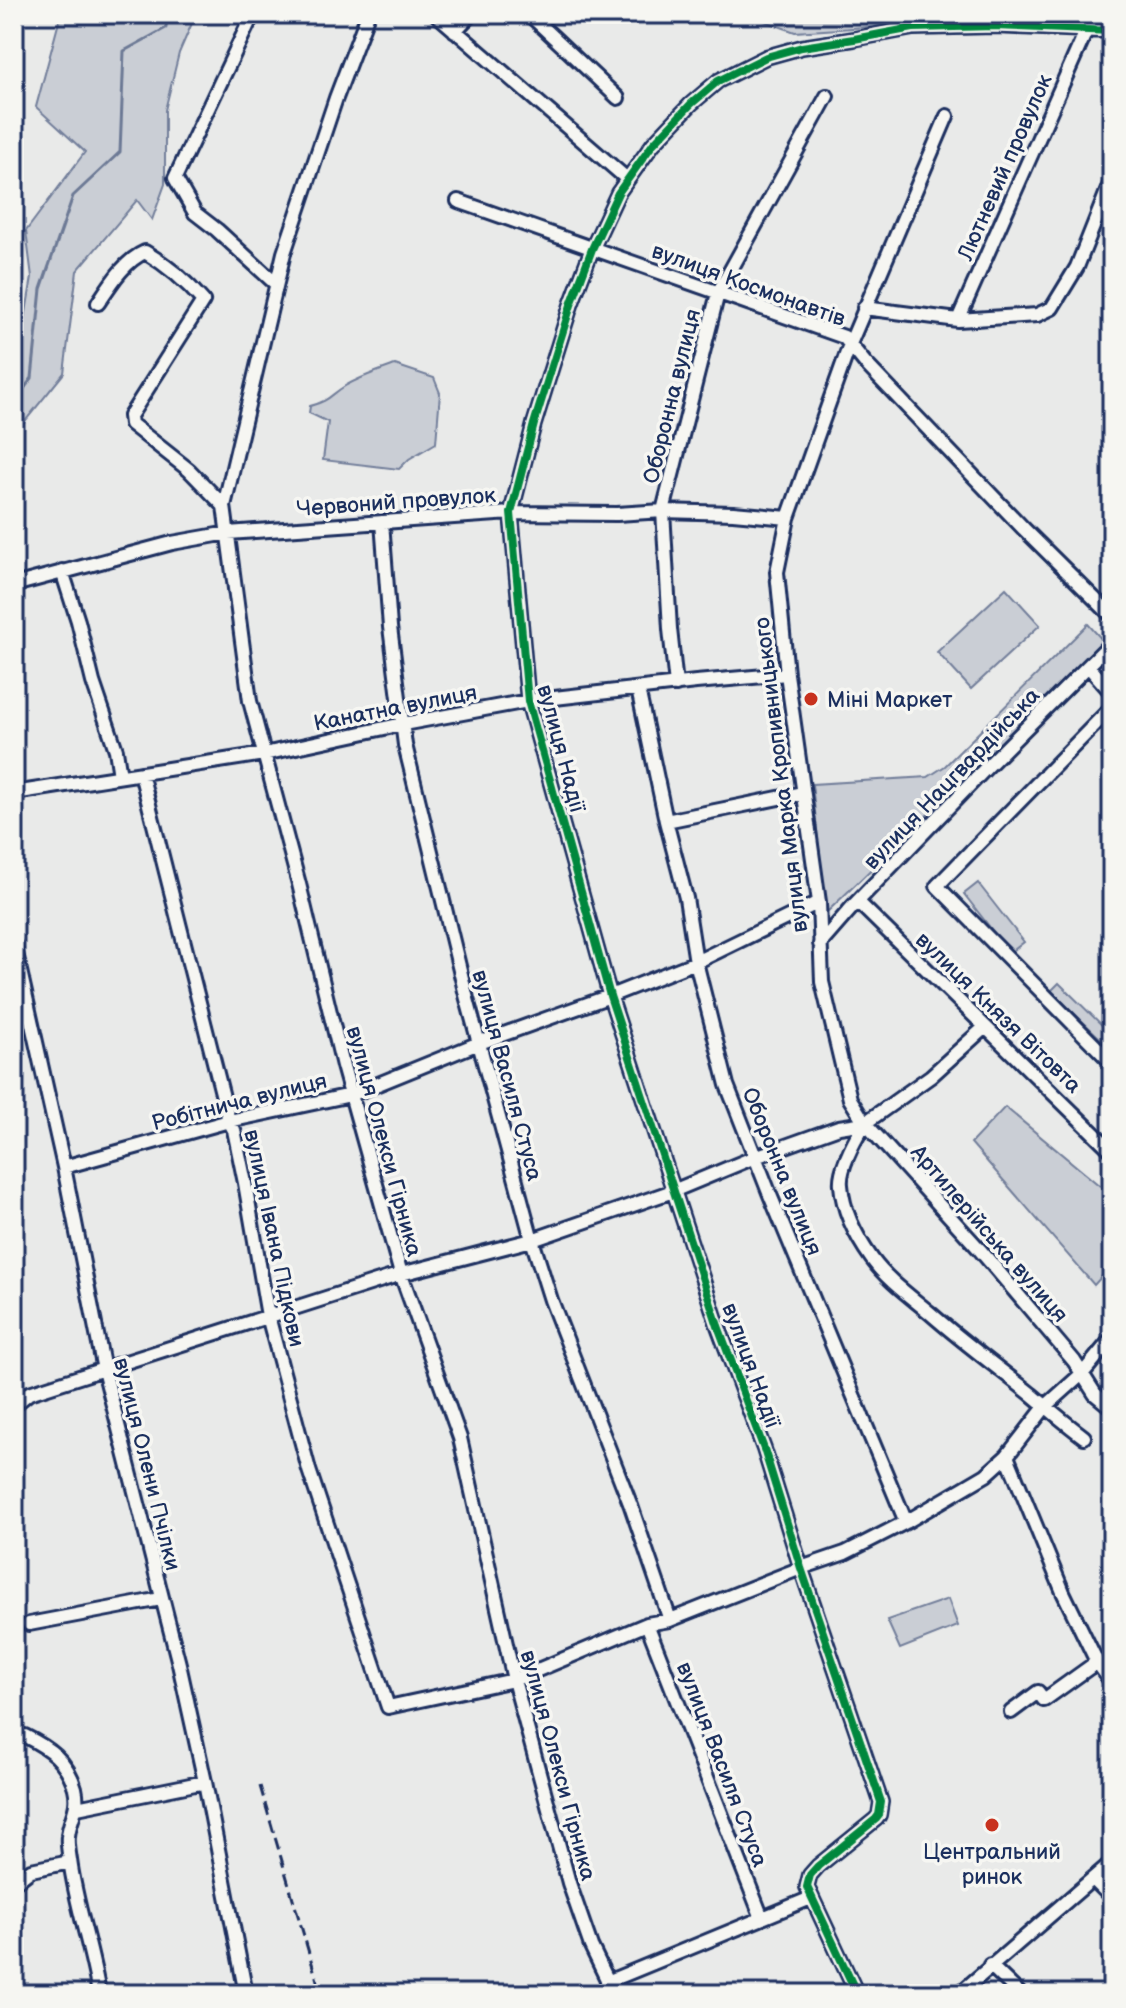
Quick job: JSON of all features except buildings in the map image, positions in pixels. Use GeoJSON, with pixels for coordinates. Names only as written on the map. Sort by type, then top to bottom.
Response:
{"type":"FeatureCollection","features":[{"type":"Feature","properties":{"kind":"street"},"geometry":{"type":"LineString","coordinates":[[253,14],[175,178],[195,213],[276,284]]}},
{"type":"Feature","properties":{"kind":"street","name":"вулиця Олекси Гірника"},"geometry":{"type":"LineString","coordinates":[[368,14],[331,112],[284,253],[224,506],[250,701],[351,1095],[401,1274],[460,1438],[514,1680],[569,1883],[591,1946],[611,1988]]}},
{"type":"Feature","properties":{"kind":"street"},"geometry":{"type":"LineString","coordinates":[[436,14],[627,179]]}},
{"type":"Feature","properties":{"kind":"street"},"geometry":{"type":"LineString","coordinates":[[455,31],[471,14]]}},
{"type":"Feature","properties":{"kind":"street"},"geometry":{"type":"LineString","coordinates":[[529,14],[618,98]]}},
{"type":"Feature","properties":{"kind":"street","name":"вулиця Надії"},"geometry":{"type":"LineString","coordinates":[[811,1898],[807,1887],[810,1875],[869,1826],[879,1815],[881,1802],[764,1449],[718,1326],[610,996],[528,701],[511,513],[534,424],[571,305],[618,193],[653,144],[718,81],[766,57],[802,47],[913,28],[995,26],[1112,31]]}},
{"type":"Feature","properties":{"kind":"street","name":"Лютневий провулок"},"geometry":{"type":"LineString","coordinates":[[958,320],[1086,31]]}},
{"type":"Feature","properties":{"kind":"street","name":"Оборонна вулиця"},"geometry":{"type":"LineString","coordinates":[[676,685],[663,511],[718,293],[827,96]]}},
{"type":"Feature","properties":{"kind":"street","name":"вулиця Марка Кропивницького"},"geometry":{"type":"LineString","coordinates":[[865,1123],[850,1099],[822,982],[819,902],[787,674],[777,572],[788,518],[850,344],[947,116]]}},
{"type":"Feature","properties":{"kind":"street"},"geometry":{"type":"LineString","coordinates":[[864,308],[958,320],[1037,315],[1052,308],[1077,267],[1112,179]]}},
{"type":"Feature","properties":{"kind":"street","name":"вулиця Космонавтів"},"geometry":{"type":"LineString","coordinates":[[458,201],[844,337],[1013,518],[1112,616]]}},
{"type":"Feature","properties":{"kind":"street"},"geometry":{"type":"LineString","coordinates":[[98,303],[114,279],[145,252],[165,263],[203,301],[130,416],[131,424],[189,470],[224,506]]}},
{"type":"Feature","properties":{"kind":"street","name":"Червоний провулок"},"geometry":{"type":"LineString","coordinates":[[14,585],[172,543],[228,533],[511,513],[663,511],[788,518]]}},
{"type":"Feature","properties":{"kind":"street","name":"вулиця Василя Стуса"},"geometry":{"type":"LineString","coordinates":[[382,522],[390,627],[409,759],[479,1043],[551,1300],[631,1506],[670,1620]]}},
{"type":"Feature","properties":{"kind":"street"},"geometry":{"type":"LineString","coordinates":[[62,571],[116,750],[120,776]]}},
{"type":"Feature","properties":{"kind":"street","name":"вулиця Нацгвардійська"},"geometry":{"type":"LineString","coordinates":[[820,944],[987,767],[1112,642]]}},
{"type":"Feature","properties":{"kind":"street"},"geometry":{"type":"LineString","coordinates":[[1088,666],[1112,693]]}},
{"type":"Feature","properties":{"kind":"street","name":"Канатна вулиця"},"geometry":{"type":"LineString","coordinates":[[14,793],[264,754],[528,701],[787,674]]}},
{"type":"Feature","properties":{"kind":"street","name":"Оборонна вулиця"},"geometry":{"type":"LineString","coordinates":[[638,689],[686,898],[696,962],[727,1085],[906,1522]]}},
{"type":"Feature","properties":{"kind":"street"},"geometry":{"type":"LineString","coordinates":[[1112,707],[937,886],[1112,1063]]}},
{"type":"Feature","properties":{"kind":"street","name":"вулиця Івана Підкови"},"geometry":{"type":"LineString","coordinates":[[141,773],[229,1121],[234,1130],[268,1316],[309,1470],[388,1707],[514,1680]]}},
{"type":"Feature","properties":{"kind":"street"},"geometry":{"type":"LineString","coordinates":[[666,821],[803,793]]}},
{"type":"Feature","properties":{"kind":"street","name":"Робітнича вулиця"},"geometry":{"type":"LineString","coordinates":[[64,1167],[229,1121],[351,1095],[479,1043],[696,962],[819,902]]}},
{"type":"Feature","properties":{"kind":"street","name":"вулиця Князя Вітовта"},"geometry":{"type":"LineString","coordinates":[[858,902],[1112,1151]]}},
{"type":"Feature","properties":{"kind":"street","name":"вулиця Олени Пчілки"},"geometry":{"type":"LineString","coordinates":[[14,944],[64,1167],[104,1370],[179,1664],[246,1994]]}},
{"type":"Feature","properties":{"kind":"street"},"geometry":{"type":"LineString","coordinates":[[985,1027],[931,1076],[865,1123],[856,1138],[840,1182],[845,1205],[873,1261],[894,1282],[980,1356],[1084,1437]]}},
{"type":"Feature","properties":{"kind":"street"},"geometry":{"type":"LineString","coordinates":[[14,1405],[29,1393],[401,1274],[532,1240],[673,1191],[839,1127],[865,1123]]}},
{"type":"Feature","properties":{"kind":"street","name":"Артилерійська вулиця"},"geometry":{"type":"LineString","coordinates":[[865,1123],[980,1250],[1083,1373],[1095,1394],[1112,1408]]}},
{"type":"Feature","properties":{"kind":"street"},"geometry":{"type":"LineString","coordinates":[[514,1680],[647,1624],[670,1620],[845,1553],[906,1522],[986,1475],[1007,1456],[1045,1407],[1083,1373],[1112,1338]]}},
{"type":"Feature","properties":{"kind":"street"},"geometry":{"type":"LineString","coordinates":[[1007,1456],[1058,1580],[1097,1662],[1112,1683]]}},
{"type":"Feature","properties":{"kind":"street"},"geometry":{"type":"LineString","coordinates":[[29,1624],[161,1599]]}},
{"type":"Feature","properties":{"kind":"street","name":"вулиця Василя Стуса"},"geometry":{"type":"LineString","coordinates":[[647,1624],[762,1918]]}},
{"type":"Feature","properties":{"kind":"street"},"geometry":{"type":"LineString","coordinates":[[1011,1712],[1038,1692],[1044,1700],[1097,1662]]}},
{"type":"Feature","properties":{"kind":"street"},"geometry":{"type":"LineString","coordinates":[[25,1736],[49,1749],[63,1762],[75,1788],[77,1808],[67,1836],[70,1862],[99,1994]]}},
{"type":"Feature","properties":{"kind":"street"},"geometry":{"type":"LineString","coordinates":[[77,1808],[205,1782]]}},
{"type":"Feature","properties":{"kind":"street"},"geometry":{"type":"LineString","coordinates":[[14,1883],[31,1870],[70,1862]]}},
{"type":"Feature","properties":{"kind":"street"},"geometry":{"type":"LineString","coordinates":[[959,1994],[1112,1862]]}},
{"type":"Feature","properties":{"kind":"street"},"geometry":{"type":"LineString","coordinates":[[1093,1879],[1112,1898]]}},
{"type":"Feature","properties":{"kind":"street"},"geometry":{"type":"LineString","coordinates":[[611,1988],[811,1898],[857,1994]]}},
{"type":"Feature","properties":{"kind":"street"},"geometry":{"type":"LineString","coordinates":[[990,1965],[1020,1994]]}},
{"type":"Feature","properties":{"kind":"shaded area"},"geometry":{"type":"Polygon","coordinates":[[[61,14],[196,14],[179,53],[165,110],[165,184],[152,220],[137,200],[77,271],[64,373],[14,435],[14,370],[32,277],[26,231],[85,152],[36,107],[61,14]]]}},
{"type":"Feature","properties":{"kind":"shaded area"},"geometry":{"type":"Polygon","coordinates":[[[745,14],[1062,14],[1060,26],[997,18],[795,32],[745,14]]]}},
{"type":"Feature","properties":{"kind":"shaded area"},"geometry":{"type":"Polygon","coordinates":[[[395,365],[434,378],[440,393],[436,443],[409,459],[399,469],[323,460],[328,422],[309,413],[310,406],[326,400],[357,380],[395,365]]]}},
{"type":"Feature","properties":{"kind":"shaded area"},"geometry":{"type":"Polygon","coordinates":[[[1006,588],[1040,625],[971,689],[937,652],[1006,588]]]}},
{"type":"Feature","properties":{"kind":"shaded area"},"geometry":{"type":"Polygon","coordinates":[[[1088,624],[1105,643],[826,913],[812,784],[928,777],[945,766],[1088,624]]]}},
{"type":"Feature","properties":{"kind":"shaded area"},"geometry":{"type":"Polygon","coordinates":[[[978,883],[1024,942],[1010,953],[964,894],[978,883]]]}},
{"type":"Feature","properties":{"kind":"shaded area"},"geometry":{"type":"Polygon","coordinates":[[[1059,983],[1110,1033],[1103,1041],[1051,991],[1059,983]]]}},
{"type":"Feature","properties":{"kind":"shaded area"},"geometry":{"type":"Polygon","coordinates":[[[1005,1107],[1112,1196],[1112,1265],[1094,1285],[971,1143],[1005,1107]]]}},
{"type":"Feature","properties":{"kind":"shaded area"},"geometry":{"type":"Polygon","coordinates":[[[948,1599],[958,1626],[900,1649],[887,1620],[948,1599]]]}},
{"type":"Feature","properties":{"kind":"waterway"},"geometry":{"type":"LineString","coordinates":[[14,402],[32,378],[41,289],[73,196],[120,152],[124,51],[166,28],[167,14]]}},
{"type":"Feature","properties":{"kind":"railway"},"geometry":{"type":"LineString","coordinates":[[260,1786],[321,1994]]}},
{"type":"Feature","properties":{"kind":"cycle path"},"geometry":{"type":"LineString","coordinates":[[857,1994],[807,1887],[810,1875],[818,1866],[876,1819],[881,1802],[764,1449],[718,1326],[610,996],[528,701],[511,513],[534,424],[571,305],[618,193],[653,144],[718,81],[766,57],[802,47],[913,28],[995,26],[1112,31]]}},
{"type":"Feature","properties":{"kind":"place","name":"Міні Маркет"},"geometry":{"type":"Point","coordinates":[811,699]}},
{"type":"Feature","properties":{"kind":"place","name":"Центральний ринок"},"geometry":{"type":"Point","coordinates":[992,1825]}}]}
